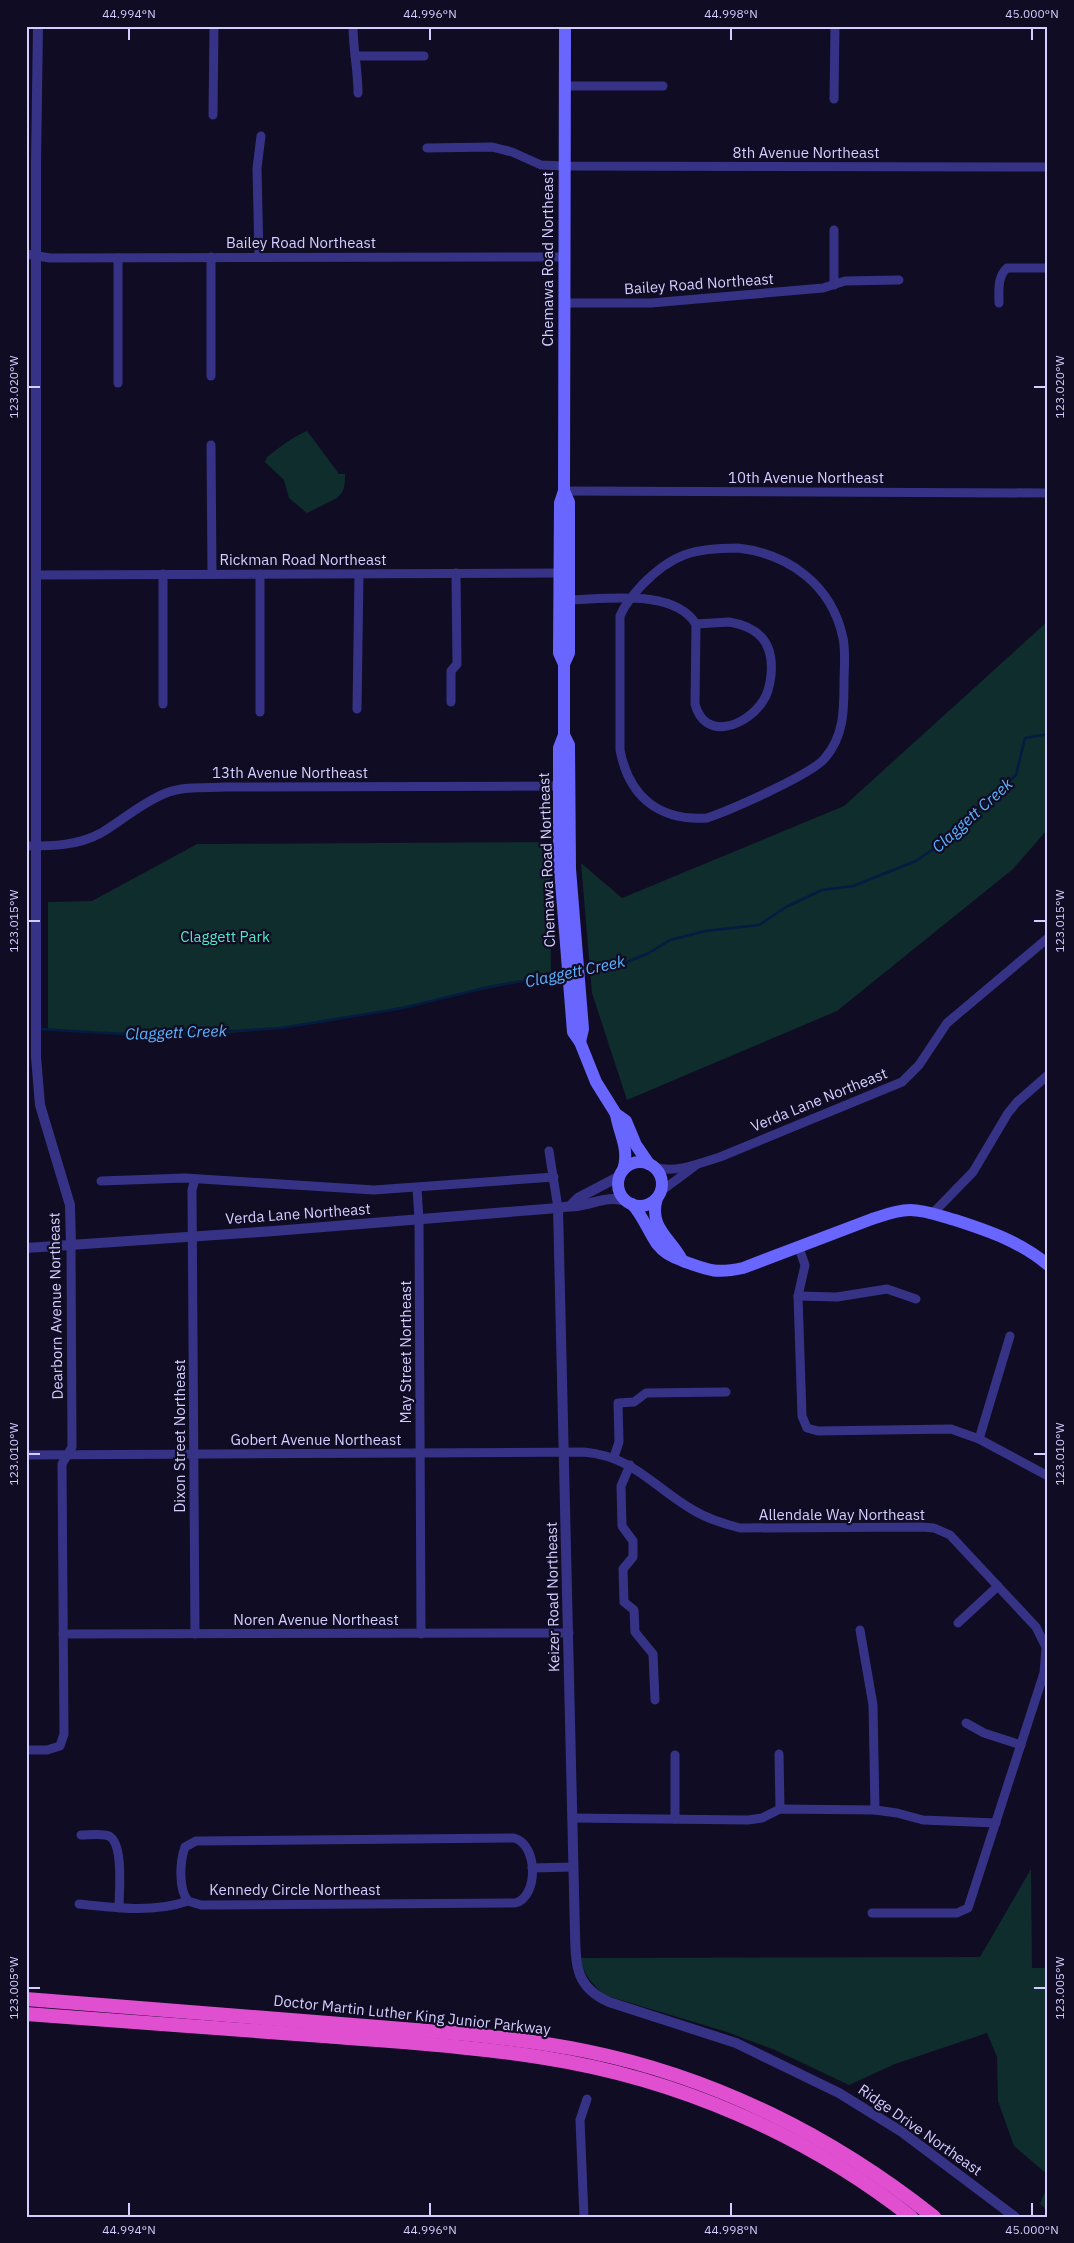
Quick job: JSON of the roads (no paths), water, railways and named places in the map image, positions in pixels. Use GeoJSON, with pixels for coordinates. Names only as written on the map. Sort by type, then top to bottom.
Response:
{"type":"FeatureCollection","features":[{"type":"Feature","properties":{"kind":"highway","name":"Doctor Martin Luther King Junior Parkway"},"geometry":{"type":"LineString","coordinates":[[26,1999],[466,2034],[539,2043],[600,2054],[701,2084],[782,2119],[860,2162],[934,2217]]}},
{"type":"Feature","properties":{"kind":"highway","name":"Doctor Martin Luther King Junior Parkway"},"geometry":{"type":"LineString","coordinates":[[26,2014],[473,2049],[545,2058],[589,2066],[678,2092],[774,2130],[826,2157],[911,2217]]}},
{"type":"Feature","properties":{"kind":"main road","name":"Chemawa Road Northeast"},"geometry":{"type":"LineString","coordinates":[[564,26],[564,491],[560,503],[564,600],[559,653],[564,664],[564,735],[569,745],[564,786],[560,857],[572,956],[576,1011],[574,1032],[596,1082],[616,1114],[626,1122],[638,1150],[652,1166]]}},
{"type":"Feature","properties":{"kind":"main road","name":"Chemawa Road Northeast"},"geometry":{"type":"LineString","coordinates":[[616,1114],[626,1149],[626,1161],[622,1173]]}},
{"type":"Feature","properties":{"kind":"main road"},"geometry":{"type":"LineString","coordinates":[[682,1260],[658,1225],[654,1211],[661,1179],[652,1166],[635,1163],[622,1173],[619,1189],[642,1216],[658,1245],[673,1259],[682,1260],[700,1269],[724,1272],[743,1268],[888,1213],[910,1210],[933,1213],[1010,1240],[1032,1252],[1048,1265]]}},
{"type":"Feature","properties":{"kind":"main road"},"geometry":{"type":"LineString","coordinates":[[629,1203],[645,1205],[659,1195]]}},
{"type":"Feature","properties":{"kind":"street","name":"Dearborn Avenue Northeast"},"geometry":{"type":"LineString","coordinates":[[26,1750],[47,1750],[60,1746],[64,1734],[62,1464],[72,1447],[70,1205],[40,1105],[36,1057],[31,846],[31,628],[37,575],[32,494],[31,162],[38,26]]}},
{"type":"Feature","properties":{"kind":"street"},"geometry":{"type":"LineString","coordinates":[[212,115],[214,26]]}},
{"type":"Feature","properties":{"kind":"street"},"geometry":{"type":"LineString","coordinates":[[353,26],[355,56],[358,66],[358,93]]}},
{"type":"Feature","properties":{"kind":"street"},"geometry":{"type":"LineString","coordinates":[[834,99],[835,26]]}},
{"type":"Feature","properties":{"kind":"street"},"geometry":{"type":"LineString","coordinates":[[355,56],[424,56]]}},
{"type":"Feature","properties":{"kind":"street"},"geometry":{"type":"LineString","coordinates":[[564,86],[663,86]]}},
{"type":"Feature","properties":{"kind":"street"},"geometry":{"type":"LineString","coordinates":[[259,257],[257,168],[260,136]]}},
{"type":"Feature","properties":{"kind":"street","name":"8th Avenue Northeast"},"geometry":{"type":"LineString","coordinates":[[427,148],[492,147],[512,152],[541,165],[564,166],[1048,167]]}},
{"type":"Feature","properties":{"kind":"street"},"geometry":{"type":"LineString","coordinates":[[834,230],[834,285]]}},
{"type":"Feature","properties":{"kind":"street","name":"Bailey Road Northeast"},"geometry":{"type":"LineString","coordinates":[[31,255],[118,258],[565,257]]}},
{"type":"Feature","properties":{"kind":"street"},"geometry":{"type":"LineString","coordinates":[[211,257],[211,376]]}},
{"type":"Feature","properties":{"kind":"street"},"geometry":{"type":"LineString","coordinates":[[118,258],[118,383]]}},
{"type":"Feature","properties":{"kind":"street"},"geometry":{"type":"LineString","coordinates":[[999,303],[1000,279],[1002,272],[1007,268],[1048,268]]}},
{"type":"Feature","properties":{"kind":"street","name":"Bailey Road Northeast"},"geometry":{"type":"LineString","coordinates":[[565,303],[674,302],[823,288],[846,281],[899,280]]}},
{"type":"Feature","properties":{"kind":"street"},"geometry":{"type":"LineString","coordinates":[[211,445],[212,574]]}},
{"type":"Feature","properties":{"kind":"street","name":"10th Avenue Northeast"},"geometry":{"type":"LineString","coordinates":[[564,491],[1048,493]]}},
{"type":"Feature","properties":{"kind":"street"},"geometry":{"type":"LineString","coordinates":[[702,549],[750,549],[781,559],[801,571],[830,602],[843,638],[844,720],[836,742],[825,759],[807,772],[707,818],[689,818],[670,814],[646,801],[629,778],[620,750],[620,616],[630,599],[667,563],[684,553],[702,549]]}},
{"type":"Feature","properties":{"kind":"street"},"geometry":{"type":"LineString","coordinates":[[452,702],[451,672],[457,664],[456,573]]}},
{"type":"Feature","properties":{"kind":"street","name":"Rickman Road Northeast"},"geometry":{"type":"LineString","coordinates":[[37,575],[564,573]]}},
{"type":"Feature","properties":{"kind":"street"},"geometry":{"type":"LineString","coordinates":[[163,574],[163,704]]}},
{"type":"Feature","properties":{"kind":"street"},"geometry":{"type":"LineString","coordinates":[[260,574],[260,712]]}},
{"type":"Feature","properties":{"kind":"street"},"geometry":{"type":"LineString","coordinates":[[358,709],[359,575]]}},
{"type":"Feature","properties":{"kind":"street"},"geometry":{"type":"LineString","coordinates":[[564,600],[630,599],[665,601],[688,615],[696,624],[695,704],[697,711],[705,722],[712,725],[727,727],[737,724],[757,708],[767,693],[771,672],[768,646],[754,630],[740,624],[730,622],[696,624]]}},
{"type":"Feature","properties":{"kind":"street","name":"13th Avenue Northeast"},"geometry":{"type":"LineString","coordinates":[[31,846],[70,844],[84,840],[101,833],[133,810],[177,790],[226,787],[564,786]]}},
{"type":"Feature","properties":{"kind":"street","name":"Verda Lane Northeast"},"geometry":{"type":"LineString","coordinates":[[652,1166],[666,1170],[695,1166],[860,1101],[902,1082],[919,1065],[947,1023],[1048,938]]}},
{"type":"Feature","properties":{"kind":"street"},"geometry":{"type":"LineString","coordinates":[[933,1213],[973,1172],[1008,1112],[1048,1075]]}},
{"type":"Feature","properties":{"kind":"street"},"geometry":{"type":"LineString","coordinates":[[548,1152],[554,1177],[558,1208]]}},
{"type":"Feature","properties":{"kind":"street","name":"Verda Lane Northeast"},"geometry":{"type":"LineString","coordinates":[[659,1195],[695,1166]]}},
{"type":"Feature","properties":{"kind":"street","name":"Verda Lane Northeast"},"geometry":{"type":"LineString","coordinates":[[26,1248],[419,1220],[558,1208],[572,1204],[578,1198],[622,1173]]}},
{"type":"Feature","properties":{"kind":"street"},"geometry":{"type":"LineString","coordinates":[[101,1182],[195,1179],[374,1190],[554,1177]]}},
{"type":"Feature","properties":{"kind":"street","name":"Dixon Street Northeast"},"geometry":{"type":"LineString","coordinates":[[195,1179],[192,1190],[195,1634]]}},
{"type":"Feature","properties":{"kind":"street","name":"May Street Northeast"},"geometry":{"type":"LineString","coordinates":[[417,1188],[419,1220],[421,1634]]}},
{"type":"Feature","properties":{"kind":"street","name":"Verda Lane Northeast"},"geometry":{"type":"LineString","coordinates":[[572,1204],[579,1206],[610,1198],[629,1203]]}},
{"type":"Feature","properties":{"kind":"street","name":"Keizer Road Northeast"},"geometry":{"type":"LineString","coordinates":[[558,1208],[575,1954],[583,1984]]}},
{"type":"Feature","properties":{"kind":"street"},"geometry":{"type":"LineString","coordinates":[[799,1248],[805,1265],[805,1272],[798,1296],[802,1416],[807,1428],[818,1432],[940,1428],[963,1432],[1048,1476]]}},
{"type":"Feature","properties":{"kind":"street"},"geometry":{"type":"LineString","coordinates":[[798,1296],[837,1297],[886,1289],[916,1299]]}},
{"type":"Feature","properties":{"kind":"street"},"geometry":{"type":"LineString","coordinates":[[979,1439],[1010,1336]]}},
{"type":"Feature","properties":{"kind":"street"},"geometry":{"type":"LineString","coordinates":[[614,1457],[619,1436],[618,1403],[634,1402],[646,1393],[726,1392]]}},
{"type":"Feature","properties":{"kind":"street","name":"Gobert Avenue Northeast"},"geometry":{"type":"LineString","coordinates":[[26,1455],[420,1454],[564,1451]]}},
{"type":"Feature","properties":{"kind":"street","name":"Allendale Way Northeast"},"geometry":{"type":"LineString","coordinates":[[564,1451],[597,1453],[614,1457],[630,1465],[694,1511],[713,1520],[740,1528],[934,1528],[950,1535],[960,1544],[1036,1627],[1046,1647],[1044,1673],[968,1908],[957,1913],[872,1913]]}},
{"type":"Feature","properties":{"kind":"street"},"geometry":{"type":"LineString","coordinates":[[630,1465],[621,1486],[622,1526],[633,1541],[633,1557],[623,1569],[624,1602],[634,1610],[637,1636],[653,1654],[655,1700]]}},
{"type":"Feature","properties":{"kind":"street"},"geometry":{"type":"LineString","coordinates":[[958,1623],[998,1586]]}},
{"type":"Feature","properties":{"kind":"street"},"geometry":{"type":"LineString","coordinates":[[860,1630],[873,1705],[875,1810]]}},
{"type":"Feature","properties":{"kind":"street","name":"Noren Avenue Northeast"},"geometry":{"type":"LineString","coordinates":[[63,1634],[569,1634]]}},
{"type":"Feature","properties":{"kind":"street"},"geometry":{"type":"LineString","coordinates":[[966,1723],[984,1733],[1021,1745]]}},
{"type":"Feature","properties":{"kind":"street"},"geometry":{"type":"LineString","coordinates":[[779,1754],[780,1809]]}},
{"type":"Feature","properties":{"kind":"street"},"geometry":{"type":"LineString","coordinates":[[675,1755],[675,1819]]}},
{"type":"Feature","properties":{"kind":"street"},"geometry":{"type":"LineString","coordinates":[[572,1818],[748,1820],[762,1818],[780,1809],[875,1810],[897,1813],[923,1820],[996,1823]]}},
{"type":"Feature","properties":{"kind":"street"},"geometry":{"type":"LineString","coordinates":[[81,1835],[104,1835],[110,1837],[118,1847],[119,1908]]}},
{"type":"Feature","properties":{"kind":"street","name":"Kennedy Circle Northeast"},"geometry":{"type":"LineString","coordinates":[[514,1838],[525,1844],[532,1868],[527,1894],[524,1899],[515,1903],[201,1905],[188,1901],[183,1889],[183,1853],[185,1846],[196,1841],[514,1838]]}},
{"type":"Feature","properties":{"kind":"street"},"geometry":{"type":"LineString","coordinates":[[532,1868],[573,1867]]}},
{"type":"Feature","properties":{"kind":"street"},"geometry":{"type":"LineString","coordinates":[[79,1904],[119,1908],[174,1905],[188,1901]]}},
{"type":"Feature","properties":{"kind":"street","name":"Ridge Drive Northeast"},"geometry":{"type":"LineString","coordinates":[[583,1984],[591,1992],[608,2002],[736,2044],[839,2092],[902,2132],[1014,2217]]}},
{"type":"Feature","properties":{"kind":"street"},"geometry":{"type":"LineString","coordinates":[[584,2217],[580,2120],[587,2099]]}},
{"type":"Feature","properties":{"kind":"waterway","name":"Claggett Creek"},"geometry":{"type":"LineString","coordinates":[[582,970],[603,964],[622,964],[649,953],[670,940],[705,931],[759,925],[786,907],[822,890],[853,886],[916,861],[948,839],[1016,775],[1025,738],[1048,734]]}},
{"type":"Feature","properties":{"kind":"waterway","name":"Claggett Creek"},"geometry":{"type":"LineString","coordinates":[[38,1029],[123,1034],[187,1034],[281,1028],[403,1008],[488,987],[564,974]]}},
{"type":"Feature","properties":{"kind":"park label","name":"Claggett Park"},"geometry":{"type":"Point","coordinates":[225,937]}}]}
